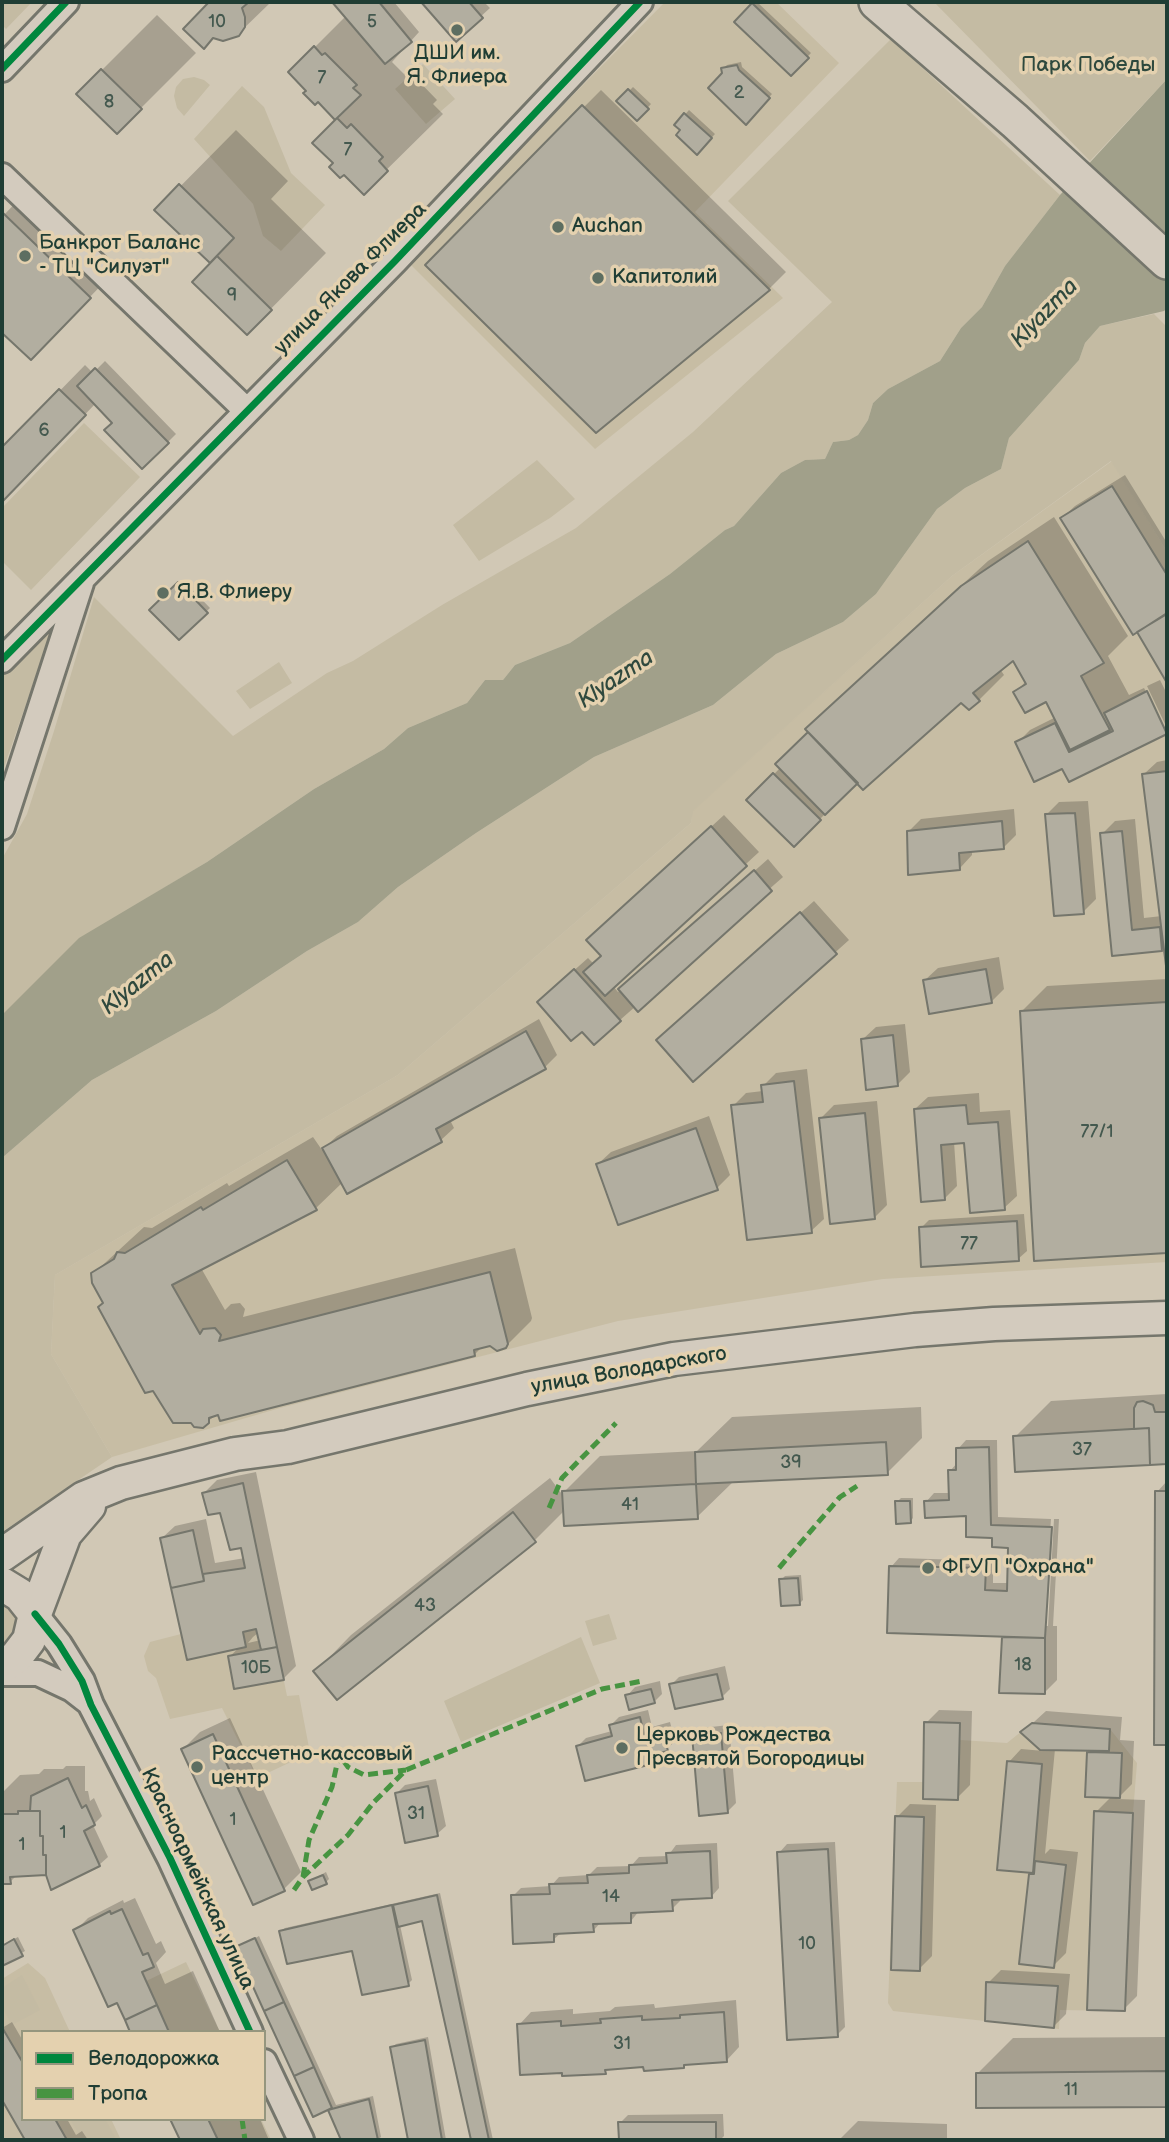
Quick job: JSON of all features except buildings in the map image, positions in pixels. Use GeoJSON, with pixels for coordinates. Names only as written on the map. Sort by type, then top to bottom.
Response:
{"type":"FeatureCollection","features":[{"type":"Feature","properties":{"kind":"highway"},"geometry":{"type":"LineString","coordinates":[[877,2],[1015,121],[1167,261]]}},
{"type":"Feature","properties":{"kind":"highway"},"geometry":{"type":"LineString","coordinates":[[895,2],[920,39]]}},
{"type":"Feature","properties":{"kind":"main road","name":"улица Володарского"},"geometry":{"type":"LineString","coordinates":[[2,1555],[84,1498],[121,1483],[234,1454],[288,1447],[527,1389],[674,1359],[915,1330],[994,1324],[1167,1318]]}},
{"type":"Feature","properties":{"kind":"main road"},"geometry":{"type":"LineString","coordinates":[[2,1667],[16,1657],[29,1640],[35,1614],[65,1534],[102,1492]]}},
{"type":"Feature","properties":{"kind":"main road"},"geometry":{"type":"LineString","coordinates":[[2,1584],[20,1595],[35,1614]]}},
{"type":"Feature","properties":{"kind":"street"},"geometry":{"type":"LineString","coordinates":[[2,69],[66,2]]}},
{"type":"Feature","properties":{"kind":"street","name":"улица Якова Флиера"},"geometry":{"type":"LineString","coordinates":[[2,827],[84,576],[395,261],[640,2]]}},
{"type":"Feature","properties":{"kind":"street"},"geometry":{"type":"LineString","coordinates":[[2,176],[246,410]]}},
{"type":"Feature","properties":{"kind":"street"},"geometry":{"type":"LineString","coordinates":[[2,660],[84,576]]}},
{"type":"Feature","properties":{"kind":"street","name":"Красноармейская улица"},"geometry":{"type":"LineString","coordinates":[[35,1614],[72,1662],[170,1858],[249,2030]]}},
{"type":"Feature","properties":{"kind":"street"},"geometry":{"type":"LineString","coordinates":[[2,1673],[38,1673],[72,1689],[91,1704]]}},
{"type":"Feature","properties":{"kind":"street"},"geometry":{"type":"LineString","coordinates":[[266,2066],[301,2140]]}},
{"type":"Feature","properties":{"kind":"shaded area"},"geometry":{"type":"Polygon","coordinates":[[[665,2],[776,2],[839,63],[695,212],[783,298],[595,449],[408,262],[665,2]]]}},
{"type":"Feature","properties":{"kind":"shaded area"},"geometry":{"type":"Polygon","coordinates":[[[1112,461],[1167,552],[1167,1262],[883,1279],[618,1321],[280,1408],[112,1457],[51,1354],[55,1275],[398,1075],[691,823],[692,811],[952,576],[1112,461]]]}},
{"type":"Feature","properties":{"kind":"shaded area"},"geometry":{"type":"Polygon","coordinates":[[[256,1629],[261,1650],[277,1647],[287,1696],[299,1695],[310,1753],[257,1778],[222,1708],[170,1719],[156,1678],[148,1671],[144,1656],[150,1642],[181,1634],[187,1660],[246,1647],[243,1632],[256,1629]]]}},
{"type":"Feature","properties":{"kind":"shaded area"},"geometry":{"type":"Polygon","coordinates":[[[924,1722],[960,1723],[960,1740],[1007,1743],[1032,1723],[1110,1729],[1137,1763],[1125,2011],[1060,2010],[1059,2029],[893,2011],[888,2003],[897,1782],[923,1782],[924,1722]]]}},
{"type":"Feature","properties":{"kind":"shaded area"},"geometry":{"type":"Polygon","coordinates":[[[28,1963],[45,1978],[69,2030],[21,2030],[21,2121],[112,2121],[121,2140],[2,2140],[2,1979],[28,1963]]]}},
{"type":"Feature","properties":{"kind":"green space"},"geometry":{"type":"Polygon","coordinates":[[[2,2],[32,2],[6,29],[2,25],[2,2]]]}},
{"type":"Feature","properties":{"kind":"green space","name":"Парк Победы"},"geometry":{"type":"Polygon","coordinates":[[[934,2],[1167,2],[1167,79],[1090,161],[934,2]]]}},
{"type":"Feature","properties":{"kind":"green space"},"geometry":{"type":"Polygon","coordinates":[[[891,39],[1060,195],[1005,266],[982,307],[961,328],[940,361],[888,389],[873,403],[868,420],[858,435],[849,440],[833,442],[825,459],[805,460],[781,473],[734,526],[725,530],[670,574],[570,643],[515,665],[503,680],[485,680],[467,703],[408,728],[384,749],[314,789],[207,862],[144,900],[2,1015],[2,859],[27,814],[94,597],[233,736],[327,673],[353,661],[442,605],[576,528],[693,432],[832,302],[728,201],[891,39]]]}},
{"type":"Feature","properties":{"kind":"green space"},"geometry":{"type":"Polygon","coordinates":[[[423,64],[455,99],[426,124],[395,89],[423,64]]]}},
{"type":"Feature","properties":{"kind":"green space"},"geometry":{"type":"Polygon","coordinates":[[[194,77],[210,85],[184,116],[177,108],[174,96],[176,87],[183,79],[194,77]]]}},
{"type":"Feature","properties":{"kind":"green space"},"geometry":{"type":"Polygon","coordinates":[[[242,86],[264,107],[291,173],[325,205],[281,251],[263,236],[253,204],[194,139],[242,86]]]}},
{"type":"Feature","properties":{"kind":"green space"},"geometry":{"type":"Polygon","coordinates":[[[1154,314],[1167,327],[1167,552],[1111,461],[952,576],[693,811],[691,823],[398,1075],[55,1275],[51,1354],[112,1457],[2,1532],[2,1158],[92,1080],[216,1011],[307,951],[358,922],[398,887],[594,757],[713,705],[776,654],[843,622],[876,594],[937,509],[965,488],[1001,469],[1009,438],[1079,360],[1085,343],[1100,326],[1154,314]]]}},
{"type":"Feature","properties":{"kind":"green space"},"geometry":{"type":"Polygon","coordinates":[[[84,423],[140,477],[31,590],[2,561],[2,508],[84,423]]]}},
{"type":"Feature","properties":{"kind":"green space"},"geometry":{"type":"Polygon","coordinates":[[[537,460],[575,499],[550,518],[479,561],[453,525],[537,460]]]}},
{"type":"Feature","properties":{"kind":"green space"},"geometry":{"type":"Polygon","coordinates":[[[56,618],[2,773],[2,675],[56,618]]]}},
{"type":"Feature","properties":{"kind":"green space"},"geometry":{"type":"Polygon","coordinates":[[[279,662],[292,683],[250,709],[236,691],[279,662]]]}},
{"type":"Feature","properties":{"kind":"green space"},"geometry":{"type":"Polygon","coordinates":[[[2,1594],[13,1608],[19,1628],[2,1652],[2,1594]]]}},
{"type":"Feature","properties":{"kind":"green space"},"geometry":{"type":"Polygon","coordinates":[[[609,1614],[617,1639],[593,1646],[585,1621],[609,1614]]]}},
{"type":"Feature","properties":{"kind":"green space"},"geometry":{"type":"Polygon","coordinates":[[[581,1637],[600,1683],[461,1742],[444,1701],[581,1637]]]}},
{"type":"Feature","properties":{"kind":"green space"},"geometry":{"type":"Polygon","coordinates":[[[186,1962],[219,2030],[168,2030],[146,1981],[186,1962]]]}},
{"type":"Feature","properties":{"kind":"green space"},"geometry":{"type":"Polygon","coordinates":[[[22,1975],[40,2010],[12,2025],[2,2006],[2,1988],[22,1975]]]}},
{"type":"Feature","properties":{"kind":"green space"},"geometry":{"type":"Polygon","coordinates":[[[71,2121],[106,2121],[115,2137],[109,2140],[82,2139],[71,2121]]]}},
{"type":"Feature","properties":{"kind":"green space"},"geometry":{"type":"Polygon","coordinates":[[[209,2121],[262,2121],[271,2140],[218,2140],[209,2121]]]}},
{"type":"Feature","properties":{"kind":"water","name":"Klyazma"},"geometry":{"type":"Polygon","coordinates":[[[1167,79],[1167,308],[1164,311],[1100,326],[1085,343],[1079,360],[1009,438],[1001,469],[965,488],[937,509],[876,594],[843,622],[776,654],[713,705],[594,757],[398,887],[358,922],[307,951],[216,1011],[92,1080],[2,1158],[2,1015],[79,938],[207,862],[314,789],[384,749],[408,728],[467,703],[485,680],[503,680],[515,665],[570,643],[734,526],[781,473],[805,460],[825,459],[833,442],[849,440],[858,435],[868,420],[873,403],[888,389],[940,361],[961,328],[982,307],[1005,266],[1060,195],[1167,79]]]}},
{"type":"Feature","properties":{"kind":"marked path"},"geometry":{"type":"LineString","coordinates":[[549,1508],[562,1478],[616,1423]]}},
{"type":"Feature","properties":{"kind":"marked path"},"geometry":{"type":"LineString","coordinates":[[779,1568],[840,1497],[857,1486]]}},
{"type":"Feature","properties":{"kind":"marked path"},"geometry":{"type":"LineString","coordinates":[[294,1890],[303,1877],[348,1835],[373,1803],[406,1770],[602,1689],[642,1681]]}},
{"type":"Feature","properties":{"kind":"marked path"},"geometry":{"type":"LineString","coordinates":[[303,1877],[309,1840],[332,1787],[339,1755],[348,1767],[364,1775],[406,1770]]}},
{"type":"Feature","properties":{"kind":"marked path"},"geometry":{"type":"LineString","coordinates":[[242,2121],[245,2140]]}},
{"type":"Feature","properties":{"kind":"cycle path"},"geometry":{"type":"LineString","coordinates":[[2,69],[66,2]]}},
{"type":"Feature","properties":{"kind":"cycle path"},"geometry":{"type":"LineString","coordinates":[[2,660],[395,261],[640,2]]}},
{"type":"Feature","properties":{"kind":"cycle path"},"geometry":{"type":"LineString","coordinates":[[35,1614],[59,1644],[82,1681],[91,1705],[170,1858],[249,2030]]}},
{"type":"Feature","properties":{"kind":"place","name":"ДШИ им. Я. Флиера"},"geometry":{"type":"Point","coordinates":[457,30]}},
{"type":"Feature","properties":{"kind":"place","name":"Auchan"},"geometry":{"type":"Point","coordinates":[558,227]}},
{"type":"Feature","properties":{"kind":"place","name":"Банкрот Баланс - ТЦ \"Силуэт\""},"geometry":{"type":"Point","coordinates":[25,256]}},
{"type":"Feature","properties":{"kind":"place","name":"Капитолий"},"geometry":{"type":"Point","coordinates":[598,278]}},
{"type":"Feature","properties":{"kind":"place","name":"Я.В. Флиеру"},"geometry":{"type":"Point","coordinates":[163,593]}},
{"type":"Feature","properties":{"kind":"place","name":"ФГУП \"Охрана\""},"geometry":{"type":"Point","coordinates":[928,1568]}},
{"type":"Feature","properties":{"kind":"place","name":"Церковь Рождества Пресвятой Богородицы"},"geometry":{"type":"Point","coordinates":[622,1748]}},
{"type":"Feature","properties":{"kind":"place","name":"Рассчетно-кассовый центр"},"geometry":{"type":"Point","coordinates":[197,1767]}}]}
